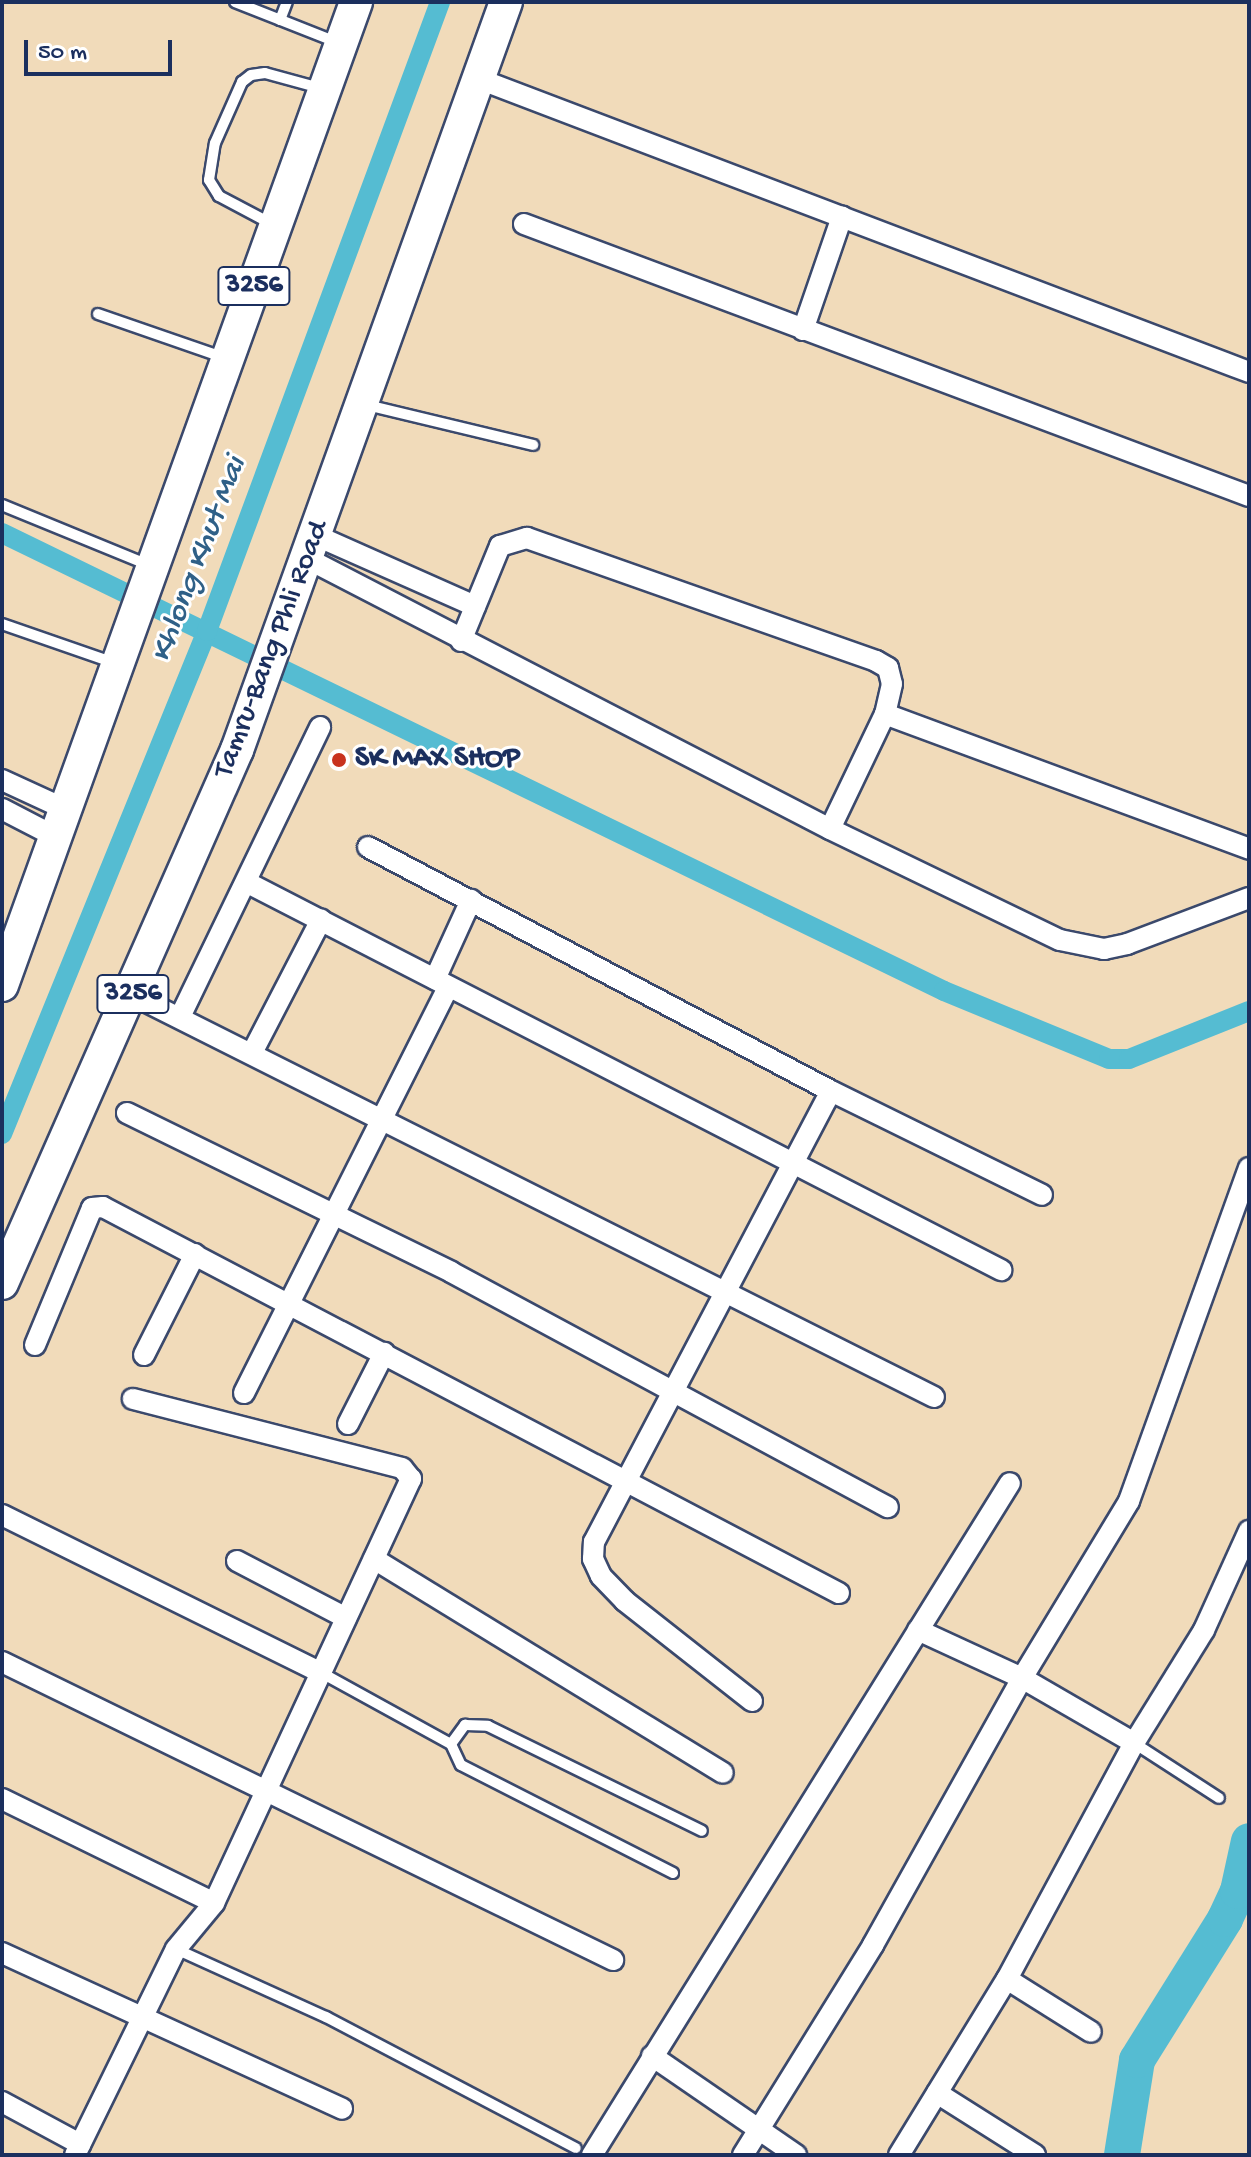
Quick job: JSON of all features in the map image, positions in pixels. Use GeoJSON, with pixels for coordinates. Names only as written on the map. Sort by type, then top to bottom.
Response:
{"type":"FeatureCollection","features":[{"type":"Feature","properties":{"kind":"main road","name":"3256"},"geometry":{"type":"LineString","coordinates":[[4,973],[356,2]]}},
{"type":"Feature","properties":{"kind":"main road","name":"Tamru-Bang Phli Road"},"geometry":{"type":"LineString","coordinates":[[2,1283],[133,995],[255,701],[506,2]]}},
{"type":"Feature","properties":{"kind":"street"},"geometry":{"type":"LineString","coordinates":[[479,79],[1249,372]]}},
{"type":"Feature","properties":{"kind":"street"},"geometry":{"type":"LineString","coordinates":[[803,330],[842,217]]}},
{"type":"Feature","properties":{"kind":"street"},"geometry":{"type":"LineString","coordinates":[[524,224],[1249,496]]}},
{"type":"Feature","properties":{"kind":"street"},"geometry":{"type":"LineString","coordinates":[[461,641],[500,546],[527,538],[876,661],[888,668],[892,684],[885,714],[830,829]]}},
{"type":"Feature","properties":{"kind":"street"},"geometry":{"type":"LineString","coordinates":[[312,547],[475,606]]}},
{"type":"Feature","properties":{"kind":"street"},"geometry":{"type":"LineString","coordinates":[[312,547],[461,641],[830,829],[1060,940],[1083,946],[1127,944],[1249,898]]}},
{"type":"Feature","properties":{"kind":"street"},"geometry":{"type":"LineString","coordinates":[[885,714],[1249,849]]}},
{"type":"Feature","properties":{"kind":"street"},"geometry":{"type":"LineString","coordinates":[[180,1017],[248,883],[320,727]]}},
{"type":"Feature","properties":{"kind":"street"},"geometry":{"type":"LineString","coordinates":[[2,780],[60,822]]}},
{"type":"Feature","properties":{"kind":"street"},"geometry":{"type":"LineString","coordinates":[[2,809],[60,822]]}},
{"type":"Feature","properties":{"kind":"street"},"geometry":{"type":"LineString","coordinates":[[368,847],[831,1091],[1042,1195]]}},
{"type":"Feature","properties":{"kind":"street"},"geometry":{"type":"LineString","coordinates":[[248,883],[1001,1270]]}},
{"type":"Feature","properties":{"kind":"street"},"geometry":{"type":"LineString","coordinates":[[244,1393],[382,1116],[442,983],[471,900]]}},
{"type":"Feature","properties":{"kind":"street"},"geometry":{"type":"LineString","coordinates":[[253,1051],[321,920]]}},
{"type":"Feature","properties":{"kind":"street"},"geometry":{"type":"LineString","coordinates":[[133,995],[253,1051],[934,1397]]}},
{"type":"Feature","properties":{"kind":"street"},"geometry":{"type":"LineString","coordinates":[[752,1701],[601,1576],[593,1559],[594,1542],[831,1091]]}},
{"type":"Feature","properties":{"kind":"street"},"geometry":{"type":"LineString","coordinates":[[127,1113],[333,1213],[888,1507]]}},
{"type":"Feature","properties":{"kind":"street"},"geometry":{"type":"LineString","coordinates":[[743,2155],[873,1945],[1022,1678],[1129,1501],[1249,1168]]}},
{"type":"Feature","properties":{"kind":"street"},"geometry":{"type":"LineString","coordinates":[[35,1345],[92,1208],[103,1207],[839,1593]]}},
{"type":"Feature","properties":{"kind":"street"},"geometry":{"type":"LineString","coordinates":[[144,1355],[195,1254]]}},
{"type":"Feature","properties":{"kind":"street"},"geometry":{"type":"LineString","coordinates":[[348,1424],[384,1353]]}},
{"type":"Feature","properties":{"kind":"street"},"geometry":{"type":"LineString","coordinates":[[2,2102],[77,2149],[176,1949],[214,1903],[411,1479],[408,1471],[133,1399]]}},
{"type":"Feature","properties":{"kind":"street"},"geometry":{"type":"LineString","coordinates":[[584,2152],[652,2056],[1010,1483]]}},
{"type":"Feature","properties":{"kind":"street"},"geometry":{"type":"LineString","coordinates":[[2,1515],[319,1672]]}},
{"type":"Feature","properties":{"kind":"street"},"geometry":{"type":"LineString","coordinates":[[899,2155],[1007,1979],[1134,1743],[1204,1630],[1249,1531]]}},
{"type":"Feature","properties":{"kind":"street"},"geometry":{"type":"LineString","coordinates":[[374,1559],[723,1773]]}},
{"type":"Feature","properties":{"kind":"street"},"geometry":{"type":"LineString","coordinates":[[237,1561],[346,1618]]}},
{"type":"Feature","properties":{"kind":"street"},"geometry":{"type":"LineString","coordinates":[[918,1630],[1022,1678],[1134,1743]]}},
{"type":"Feature","properties":{"kind":"street"},"geometry":{"type":"LineString","coordinates":[[2,1662],[266,1794],[613,1960]]}},
{"type":"Feature","properties":{"kind":"street"},"geometry":{"type":"LineString","coordinates":[[2,1799],[214,1903]]}},
{"type":"Feature","properties":{"kind":"street"},"geometry":{"type":"LineString","coordinates":[[2,1953],[142,2020],[342,2109]]}},
{"type":"Feature","properties":{"kind":"street"},"geometry":{"type":"LineString","coordinates":[[1007,1979],[1091,2032]]}},
{"type":"Feature","properties":{"kind":"street"},"geometry":{"type":"LineString","coordinates":[[652,2056],[796,2155]]}},
{"type":"Feature","properties":{"kind":"street"},"geometry":{"type":"LineString","coordinates":[[937,2093],[1035,2155]]}},
{"type":"Feature","properties":{"kind":"lane"},"geometry":{"type":"LineString","coordinates":[[235,2],[341,44]]}},
{"type":"Feature","properties":{"kind":"lane"},"geometry":{"type":"LineString","coordinates":[[280,20],[287,2]]}},
{"type":"Feature","properties":{"kind":"lane"},"geometry":{"type":"LineString","coordinates":[[275,226],[219,196],[209,180],[215,143],[242,82],[251,75],[265,73],[324,89]]}},
{"type":"Feature","properties":{"kind":"lane"},"geometry":{"type":"LineString","coordinates":[[98,314],[228,359]]}},
{"type":"Feature","properties":{"kind":"lane"},"geometry":{"type":"LineString","coordinates":[[363,404],[533,445]]}},
{"type":"Feature","properties":{"kind":"lane"},"geometry":{"type":"LineString","coordinates":[[2,505],[153,568]]}},
{"type":"Feature","properties":{"kind":"lane"},"geometry":{"type":"LineString","coordinates":[[2,624],[122,652]]}},
{"type":"Feature","properties":{"kind":"lane"},"geometry":{"type":"LineString","coordinates":[[319,1672],[451,1744],[461,1765],[673,1873]]}},
{"type":"Feature","properties":{"kind":"lane"},"geometry":{"type":"LineString","coordinates":[[451,1744],[465,1725],[488,1726],[702,1831]]}},
{"type":"Feature","properties":{"kind":"lane"},"geometry":{"type":"LineString","coordinates":[[1134,1743],[1219,1798]]}},
{"type":"Feature","properties":{"kind":"lane"},"geometry":{"type":"LineString","coordinates":[[176,1949],[326,2017],[584,2152]]}},
{"type":"Feature","properties":{"kind":"waterway","name":"Khlong Khut Mai"},"geometry":{"type":"LineString","coordinates":[[2,1134],[207,631],[440,2]]}},
{"type":"Feature","properties":{"kind":"waterway"},"geometry":{"type":"LineString","coordinates":[[2,533],[944,991],[1109,1059],[1129,1059],[1249,1011]]}},
{"type":"Feature","properties":{"kind":"waterway"},"geometry":{"type":"LineString","coordinates":[[1122,2155],[1137,2060],[1225,1919],[1238,1891],[1249,1841]]}},
{"type":"Feature","properties":{"kind":"place","name":"SK MAX SHOP"},"geometry":{"type":"Point","coordinates":[339,760]}}]}
